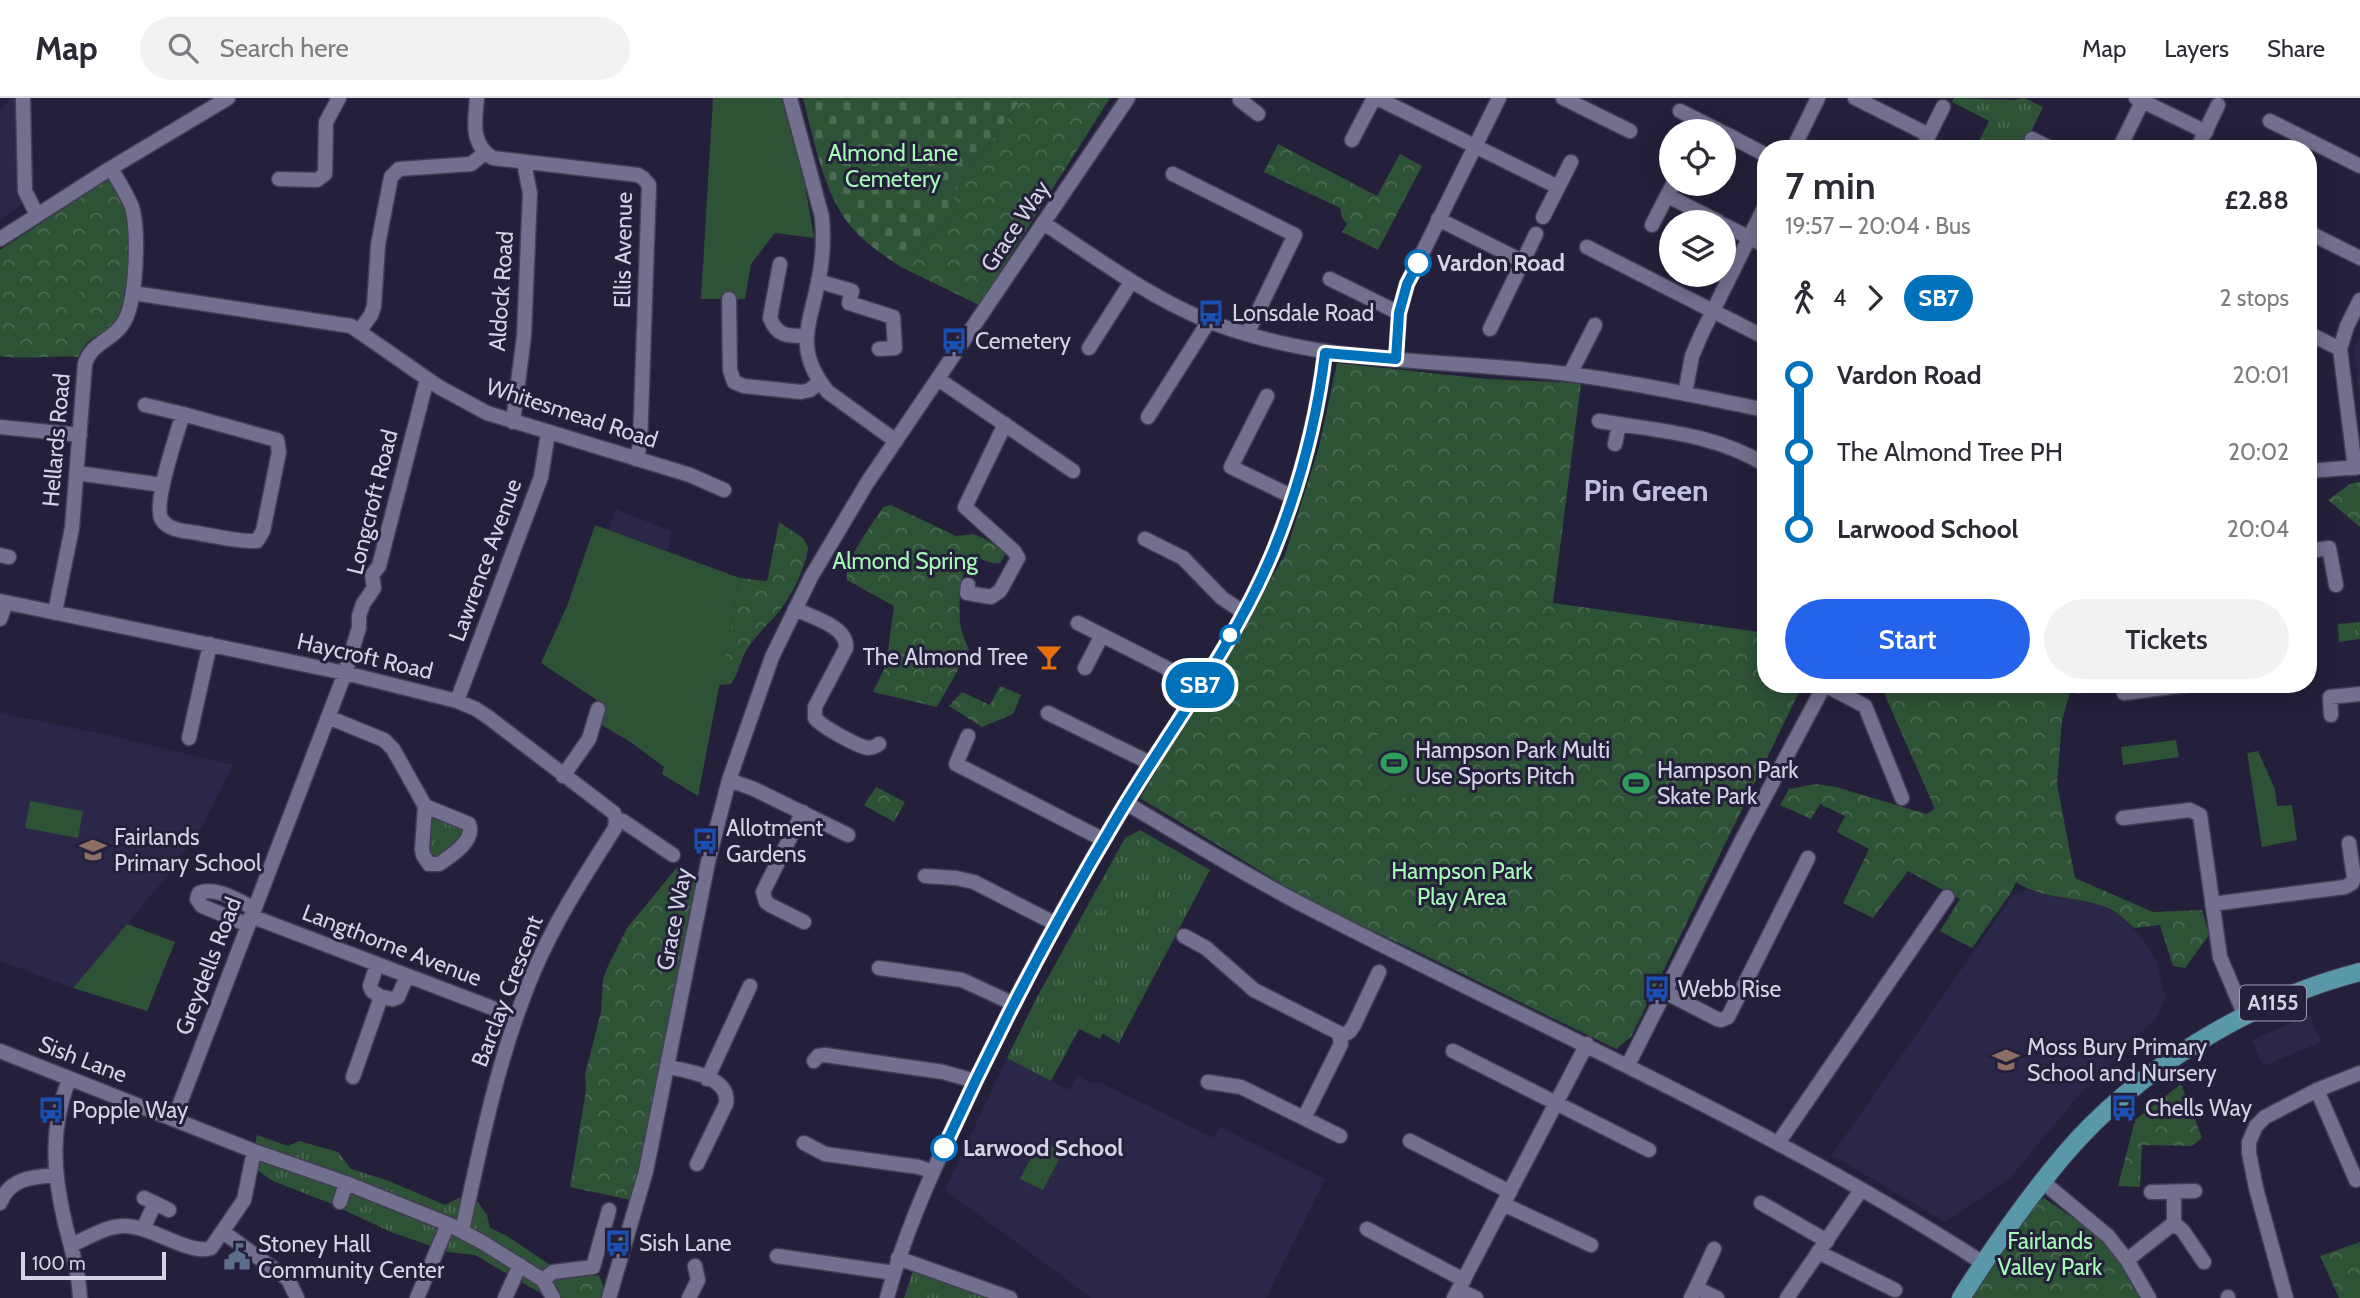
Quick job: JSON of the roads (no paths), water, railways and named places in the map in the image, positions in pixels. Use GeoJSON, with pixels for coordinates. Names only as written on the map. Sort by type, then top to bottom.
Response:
{"type":"FeatureCollection","features":[{"type":"Feature","properties":{"kind":"main road","name":"A1155"},"geometry":{"type":"LineString","coordinates":[[1961,1298],[2024,1204],[2063,1156],[2099,1118],[2192,1046],[2245,1016],[2316,985],[2360,972]]}},
{"type":"Feature","properties":{"kind":"street"},"geometry":{"type":"LineString","coordinates":[[23,98],[25,191],[37,215]]}},
{"type":"Feature","properties":{"kind":"street"},"geometry":{"type":"LineString","coordinates":[[0,239],[228,98]]}},
{"type":"Feature","properties":{"kind":"street"},"geometry":{"type":"LineString","coordinates":[[279,178],[317,180],[326,174],[326,122],[339,98]]}},
{"type":"Feature","properties":{"kind":"street"},"geometry":{"type":"LineString","coordinates":[[360,330],[374,306],[378,245],[391,177],[400,169],[471,164],[485,153],[476,137],[477,98]]}},
{"type":"Feature","properties":{"kind":"street"},"geometry":{"type":"LineString","coordinates":[[790,98],[822,217],[823,252],[808,320],[808,357],[820,382],[835,399],[896,441]]}},
{"type":"Feature","properties":{"kind":"street","name":"Grace Way"},"geometry":{"type":"LineString","coordinates":[[609,1298],[646,1171],[708,862],[729,780],[759,691],[794,609],[841,525],[1128,98]]}},
{"type":"Feature","properties":{"kind":"street"},"geometry":{"type":"LineString","coordinates":[[1241,98],[1240,100],[1258,114]]}},
{"type":"Feature","properties":{"kind":"street"},"geometry":{"type":"LineString","coordinates":[[1352,140],[1375,98],[1558,187]]}},
{"type":"Feature","properties":{"kind":"street"},"geometry":{"type":"LineString","coordinates":[[1396,359],[1399,313],[1407,284],[1499,98]]}},
{"type":"Feature","properties":{"kind":"street"},"geometry":{"type":"LineString","coordinates":[[1563,98],[1607,114],[1630,131]]}},
{"type":"Feature","properties":{"kind":"street"},"geometry":{"type":"LineString","coordinates":[[1797,140],[1818,98]]}},
{"type":"Feature","properties":{"kind":"street"},"geometry":{"type":"LineString","coordinates":[[1855,98],[1922,140]]}},
{"type":"Feature","properties":{"kind":"street"},"geometry":{"type":"LineString","coordinates":[[2123,140],[2141,99],[2206,132]]}},
{"type":"Feature","properties":{"kind":"street"},"geometry":{"type":"LineString","coordinates":[[2202,140],[2218,105]]}},
{"type":"Feature","properties":{"kind":"street"},"geometry":{"type":"LineString","coordinates":[[1926,140],[1943,107]]}},
{"type":"Feature","properties":{"kind":"street"},"geometry":{"type":"LineString","coordinates":[[1680,111],[1708,119]]}},
{"type":"Feature","properties":{"kind":"street"},"geometry":{"type":"LineString","coordinates":[[2270,121],[2302,130],[2360,166]]}},
{"type":"Feature","properties":{"kind":"street"},"geometry":{"type":"LineString","coordinates":[[1736,139],[1757,150]]}},
{"type":"Feature","properties":{"kind":"street","name":"Ellis Avenue"},"geometry":{"type":"LineString","coordinates":[[485,153],[496,160],[638,176],[643,177],[649,185],[641,420],[636,459]]}},
{"type":"Feature","properties":{"kind":"street"},"geometry":{"type":"LineString","coordinates":[[1543,217],[1571,162]]}},
{"type":"Feature","properties":{"kind":"street","name":"Aldock Road"},"geometry":{"type":"LineString","coordinates":[[513,422],[524,336],[530,193],[524,163]]}},
{"type":"Feature","properties":{"kind":"street","name":"Hellards Road"},"geometry":{"type":"LineString","coordinates":[[55,612],[69,545],[87,358],[91,350],[121,326],[131,308],[133,293],[134,218],[130,203],[111,168]]}},
{"type":"Feature","properties":{"kind":"street"},"geometry":{"type":"LineString","coordinates":[[1173,174],[1295,235],[1247,334]]}},
{"type":"Feature","properties":{"kind":"street"},"geometry":{"type":"LineString","coordinates":[[1652,225],[1667,196]]}},
{"type":"Feature","properties":{"kind":"street"},"geometry":{"type":"LineString","coordinates":[[1679,196],[1701,210]]}},
{"type":"Feature","properties":{"kind":"street"},"geometry":{"type":"LineString","coordinates":[[1438,219],[1522,261]]}},
{"type":"Feature","properties":{"kind":"street"},"geometry":{"type":"LineString","coordinates":[[1685,394],[1692,356],[1757,221]]}},
{"type":"Feature","properties":{"kind":"street"},"geometry":{"type":"LineString","coordinates":[[1045,223],[1131,282],[1162,299],[1209,321],[1286,345],[1325,353],[1570,374],[1757,408]]}},
{"type":"Feature","properties":{"kind":"street"},"geometry":{"type":"LineString","coordinates":[[1736,230],[1757,241]]}},
{"type":"Feature","properties":{"kind":"street"},"geometry":{"type":"LineString","coordinates":[[1490,329],[1536,234]]}},
{"type":"Feature","properties":{"kind":"street"},"geometry":{"type":"LineString","coordinates":[[2317,236],[2360,258]]}},
{"type":"Feature","properties":{"kind":"street"},"geometry":{"type":"LineString","coordinates":[[1587,247],[1757,333]]}},
{"type":"Feature","properties":{"kind":"street"},"geometry":{"type":"LineString","coordinates":[[780,264],[770,318],[779,333],[789,337],[806,337]]}},
{"type":"Feature","properties":{"kind":"street"},"geometry":{"type":"LineString","coordinates":[[1330,279],[1399,313]]}},
{"type":"Feature","properties":{"kind":"street"},"geometry":{"type":"LineString","coordinates":[[818,281],[852,291],[849,303],[893,317],[895,348],[878,349]]}},
{"type":"Feature","properties":{"kind":"street"},"geometry":{"type":"LineString","coordinates":[[1089,348],[1131,282]]}},
{"type":"Feature","properties":{"kind":"street","name":"Whitesmead Road"},"geometry":{"type":"LineString","coordinates":[[133,293],[351,326],[427,379],[478,409],[548,433],[690,475],[724,490]]}},
{"type":"Feature","properties":{"kind":"street"},"geometry":{"type":"LineString","coordinates":[[729,299],[730,370],[734,382],[744,386],[801,392],[810,390],[820,382]]}},
{"type":"Feature","properties":{"kind":"street"},"geometry":{"type":"LineString","coordinates":[[2317,470],[2358,468],[2340,349],[2347,326],[2360,300]]}},
{"type":"Feature","properties":{"kind":"street"},"geometry":{"type":"LineString","coordinates":[[1148,417],[1209,321]]}},
{"type":"Feature","properties":{"kind":"street"},"geometry":{"type":"LineString","coordinates":[[1570,374],[1595,325]]}},
{"type":"Feature","properties":{"kind":"street"},"geometry":{"type":"LineString","coordinates":[[2317,338],[2340,349]]}},
{"type":"Feature","properties":{"kind":"street"},"geometry":{"type":"LineString","coordinates":[[887,1298],[898,1258],[933,1172],[1014,1004],[1104,840],[1243,612],[1273,552],[1293,497],[1309,440],[1325,353]]}},
{"type":"Feature","properties":{"kind":"street","name":"Longcroft Road"},"geometry":{"type":"LineString","coordinates":[[345,673],[359,628],[363,604],[374,588],[372,575],[379,566],[427,379]]}},
{"type":"Feature","properties":{"kind":"street"},"geometry":{"type":"LineString","coordinates":[[938,379],[1073,471]]}},
{"type":"Feature","properties":{"kind":"street"},"geometry":{"type":"LineString","coordinates":[[1267,396],[1231,467],[1293,497]]}},
{"type":"Feature","properties":{"kind":"street"},"geometry":{"type":"LineString","coordinates":[[145,405],[183,414],[277,440],[279,452],[263,531],[257,541],[171,528],[162,520],[158,508],[162,485],[183,414]]}},
{"type":"Feature","properties":{"kind":"street"},"geometry":{"type":"LineString","coordinates":[[1599,421],[1665,429],[1705,439],[1757,460]]}},
{"type":"Feature","properties":{"kind":"street"},"geometry":{"type":"LineString","coordinates":[[966,593],[991,597],[1000,591],[1018,558],[1014,551],[965,507],[1005,424]]}},
{"type":"Feature","properties":{"kind":"street"},"geometry":{"type":"LineString","coordinates":[[1615,444],[1619,424]]}},
{"type":"Feature","properties":{"kind":"street"},"geometry":{"type":"LineString","coordinates":[[0,427],[80,435]]}},
{"type":"Feature","properties":{"kind":"street","name":"Lawrence Avenue"},"geometry":{"type":"LineString","coordinates":[[457,701],[541,477],[548,433]]}},
{"type":"Feature","properties":{"kind":"street"},"geometry":{"type":"LineString","coordinates":[[76,473],[162,485]]}},
{"type":"Feature","properties":{"kind":"street"},"geometry":{"type":"LineString","coordinates":[[1145,539],[1183,558],[1222,598],[1243,612]]}},
{"type":"Feature","properties":{"kind":"street"},"geometry":{"type":"LineString","coordinates":[[2317,550],[2329,548],[2336,585]]}},
{"type":"Feature","properties":{"kind":"street"},"geometry":{"type":"LineString","coordinates":[[0,619],[3,602]]}},
{"type":"Feature","properties":{"kind":"street","name":"Haycroft Road"},"geometry":{"type":"LineString","coordinates":[[3,602],[345,673],[457,701],[482,713],[614,813],[617,820],[623,821],[673,855]]}},
{"type":"Feature","properties":{"kind":"street"},"geometry":{"type":"LineString","coordinates":[[794,609],[839,631],[846,640],[846,648],[815,707],[815,719],[821,725],[864,746],[872,748],[879,744]]}},
{"type":"Feature","properties":{"kind":"street"},"geometry":{"type":"LineString","coordinates":[[1078,623],[1200,685]]}},
{"type":"Feature","properties":{"kind":"street"},"geometry":{"type":"LineString","coordinates":[[1085,668],[1102,635]]}},
{"type":"Feature","properties":{"kind":"street"},"geometry":{"type":"LineString","coordinates":[[189,738],[209,644]]}},
{"type":"Feature","properties":{"kind":"street","name":"Greydells Road"},"geometry":{"type":"LineString","coordinates":[[174,1119],[345,673]]}},
{"type":"Feature","properties":{"kind":"street"},"geometry":{"type":"LineString","coordinates":[[1628,1065],[1821,693]]}},
{"type":"Feature","properties":{"kind":"street"},"geometry":{"type":"LineString","coordinates":[[1841,693],[1866,706],[1902,798]]}},
{"type":"Feature","properties":{"kind":"street"},"geometry":{"type":"LineString","coordinates":[[2331,715],[2330,697],[2360,694]]}},
{"type":"Feature","properties":{"kind":"street"},"geometry":{"type":"LineString","coordinates":[[563,776],[589,739],[597,709]]}},
{"type":"Feature","properties":{"kind":"street"},"geometry":{"type":"LineString","coordinates":[[1048,713],[1150,763]]}},
{"type":"Feature","properties":{"kind":"street"},"geometry":{"type":"LineString","coordinates":[[328,717],[373,734],[388,745],[425,806]]}},
{"type":"Feature","properties":{"kind":"street"},"geometry":{"type":"LineString","coordinates":[[968,736],[956,764],[1104,840]]}},
{"type":"Feature","properties":{"kind":"street"},"geometry":{"type":"LineString","coordinates":[[729,780],[754,789],[848,835]]}},
{"type":"Feature","properties":{"kind":"street"},"geometry":{"type":"LineString","coordinates":[[1126,803],[1223,862],[1308,908],[1587,1044],[1778,1143],[1983,1263]]}},
{"type":"Feature","properties":{"kind":"street"},"geometry":{"type":"LineString","coordinates":[[2123,818],[2190,810],[2198,813],[2202,819],[2224,968],[2245,1016]]}},
{"type":"Feature","properties":{"kind":"street"},"geometry":{"type":"LineString","coordinates":[[803,812],[764,892],[766,902],[804,922]]}},
{"type":"Feature","properties":{"kind":"street","name":"Barclay Crescent"},"geometry":{"type":"LineString","coordinates":[[462,1231],[494,1088],[516,1017],[557,922],[615,828],[617,820]]}},
{"type":"Feature","properties":{"kind":"street"},"geometry":{"type":"LineString","coordinates":[[2213,904],[2345,887],[2352,883],[2354,878],[2349,843]]}},
{"type":"Feature","properties":{"kind":"street"},"geometry":{"type":"LineString","coordinates":[[1665,992],[1717,1019],[1728,1017],[1808,858]]}},
{"type":"Feature","properties":{"kind":"street"},"geometry":{"type":"LineString","coordinates":[[925,876],[974,882],[1056,924]]}},
{"type":"Feature","properties":{"kind":"street"},"geometry":{"type":"LineString","coordinates":[[1778,1143],[1947,897]]}},
{"type":"Feature","properties":{"kind":"street","name":"Langthorne Avenue"},"geometry":{"type":"LineString","coordinates":[[251,916],[516,1017]]}},
{"type":"Feature","properties":{"kind":"street"},"geometry":{"type":"LineString","coordinates":[[1184,936],[1206,948],[1254,990],[1336,1030],[1342,1036]]}},
{"type":"Feature","properties":{"kind":"street"},"geometry":{"type":"LineString","coordinates":[[377,964],[370,986],[372,991],[381,997],[398,997],[407,976]]}},
{"type":"Feature","properties":{"kind":"street"},"geometry":{"type":"LineString","coordinates":[[879,968],[962,980],[1014,1004]]}},
{"type":"Feature","properties":{"kind":"street"},"geometry":{"type":"LineString","coordinates":[[1342,1036],[1354,1025],[1379,972]]}},
{"type":"Feature","properties":{"kind":"street"},"geometry":{"type":"LineString","coordinates":[[707,1079],[750,986]]}},
{"type":"Feature","properties":{"kind":"street"},"geometry":{"type":"LineString","coordinates":[[353,1077],[381,997]]}},
{"type":"Feature","properties":{"kind":"street"},"geometry":{"type":"LineString","coordinates":[[1304,1118],[1341,1044],[1342,1036]]}},
{"type":"Feature","properties":{"kind":"street"},"geometry":{"type":"LineString","coordinates":[[1459,1289],[1587,1044]]}},
{"type":"Feature","properties":{"kind":"street","name":"Sish Lane"},"geometry":{"type":"LineString","coordinates":[[0,1051],[448,1224],[543,1280],[553,1298]]}},
{"type":"Feature","properties":{"kind":"street"},"geometry":{"type":"LineString","coordinates":[[1453,1051],[1649,1150]]}},
{"type":"Feature","properties":{"kind":"street"},"geometry":{"type":"LineString","coordinates":[[814,1061],[818,1056],[825,1055],[943,1072],[975,1081]]}},
{"type":"Feature","properties":{"kind":"street"},"geometry":{"type":"LineString","coordinates":[[668,1067],[707,1079],[723,1087],[727,1093],[727,1101],[697,1164]]}},
{"type":"Feature","properties":{"kind":"street"},"geometry":{"type":"LineString","coordinates":[[2284,1298],[2248,1147],[2253,1132],[2265,1117],[2317,1090],[2360,1073]]}},
{"type":"Feature","properties":{"kind":"street"},"geometry":{"type":"LineString","coordinates":[[69,1079],[56,1130],[55,1175],[80,1298]]}},
{"type":"Feature","properties":{"kind":"street"},"geometry":{"type":"LineString","coordinates":[[1208,1082],[1241,1087],[1340,1136]]}},
{"type":"Feature","properties":{"kind":"street"},"geometry":{"type":"LineString","coordinates":[[2317,1090],[2356,1181]]}},
{"type":"Feature","properties":{"kind":"street"},"geometry":{"type":"LineString","coordinates":[[1410,1141],[1591,1245]]}},
{"type":"Feature","properties":{"kind":"street"},"geometry":{"type":"LineString","coordinates":[[804,1143],[825,1154],[919,1167],[933,1172]]}},
{"type":"Feature","properties":{"kind":"street"},"geometry":{"type":"LineString","coordinates":[[71,1245],[111,1227],[130,1226],[202,1251],[215,1244],[246,1194],[254,1151]]}},
{"type":"Feature","properties":{"kind":"street"},"geometry":{"type":"LineString","coordinates":[[0,1203],[9,1187],[16,1182],[31,1177],[55,1175]]}},
{"type":"Feature","properties":{"kind":"street"},"geometry":{"type":"LineString","coordinates":[[2043,1182],[2097,1226],[2127,1260],[2149,1298]]}},
{"type":"Feature","properties":{"kind":"street"},"geometry":{"type":"LineString","coordinates":[[344,1200],[346,1183]]}},
{"type":"Feature","properties":{"kind":"street"},"geometry":{"type":"LineString","coordinates":[[1787,1298],[1861,1190]]}},
{"type":"Feature","properties":{"kind":"street"},"geometry":{"type":"LineString","coordinates":[[2151,1192],[2195,1191]]}},
{"type":"Feature","properties":{"kind":"street"},"geometry":{"type":"LineString","coordinates":[[2174,1192],[2174,1223],[2183,1231],[2204,1262]]}},
{"type":"Feature","properties":{"kind":"street"},"geometry":{"type":"LineString","coordinates":[[144,1229],[149,1201],[169,1210]]}},
{"type":"Feature","properties":{"kind":"street"},"geometry":{"type":"LineString","coordinates":[[1761,1203],[1823,1247],[1895,1290]]}},
{"type":"Feature","properties":{"kind":"street"},"geometry":{"type":"LineString","coordinates":[[543,1280],[553,1272],[593,1268],[609,1210]]}},
{"type":"Feature","properties":{"kind":"street"},"geometry":{"type":"LineString","coordinates":[[2127,1260],[2174,1223]]}},
{"type":"Feature","properties":{"kind":"street"},"geometry":{"type":"LineString","coordinates":[[417,1298],[448,1224]]}},
{"type":"Feature","properties":{"kind":"street"},"geometry":{"type":"LineString","coordinates":[[1367,1229],[1476,1298]]}},
{"type":"Feature","properties":{"kind":"street"},"geometry":{"type":"LineString","coordinates":[[223,1232],[283,1274],[292,1284],[298,1298]]}},
{"type":"Feature","properties":{"kind":"street"},"geometry":{"type":"LineString","coordinates":[[1714,1249],[1693,1293],[1717,1298]]}},
{"type":"Feature","properties":{"kind":"street"},"geometry":{"type":"LineString","coordinates":[[777,1256],[894,1273]]}},
{"type":"Feature","properties":{"kind":"street"},"geometry":{"type":"LineString","coordinates":[[898,1258],[1010,1298]]}},
{"type":"Feature","properties":{"kind":"street"},"geometry":{"type":"LineString","coordinates":[[505,1298],[520,1265]]}},
{"type":"Feature","properties":{"kind":"street"},"geometry":{"type":"LineString","coordinates":[[689,1298],[698,1280],[695,1266]]}},
{"type":"Feature","properties":{"kind":"place","name":"Vardon Road"},"geometry":{"type":"Point","coordinates":[1418,263]}},
{"type":"Feature","properties":{"kind":"place","name":"Lonsdale Road"},"geometry":{"type":"Point","coordinates":[1211,313]}},
{"type":"Feature","properties":{"kind":"place","name":"Cemetery"},"geometry":{"type":"Point","coordinates":[954,341]}},
{"type":"Feature","properties":{"kind":"place","name":"The Almond Tree"},"geometry":{"type":"Point","coordinates":[1049,657]}},
{"type":"Feature","properties":{"kind":"place","name":"Hampson Park Multi Use Sports Pitch"},"geometry":{"type":"Point","coordinates":[1394,763]}},
{"type":"Feature","properties":{"kind":"place","name":"Hampson Park Skate Park"},"geometry":{"type":"Point","coordinates":[1636,783]}},
{"type":"Feature","properties":{"kind":"place","name":"Allotment Gardens"},"geometry":{"type":"Point","coordinates":[705,841]}},
{"type":"Feature","properties":{"kind":"place","name":"Fairlands Primary School"},"geometry":{"type":"Point","coordinates":[93,850]}},
{"type":"Feature","properties":{"kind":"place","name":"Webb Rise"},"geometry":{"type":"Point","coordinates":[1657,989]}},
{"type":"Feature","properties":{"kind":"place","name":"Moss Bury Primary School and Nursery"},"geometry":{"type":"Point","coordinates":[2006,1060]}},
{"type":"Feature","properties":{"kind":"place","name":"Chells Way"},"geometry":{"type":"Point","coordinates":[2124,1108]}},
{"type":"Feature","properties":{"kind":"place","name":"Popple Way"},"geometry":{"type":"Point","coordinates":[51,1110]}},
{"type":"Feature","properties":{"kind":"place","name":"Larwood School"},"geometry":{"type":"Point","coordinates":[944,1148]}},
{"type":"Feature","properties":{"kind":"place","name":"Sish Lane"},"geometry":{"type":"Point","coordinates":[618,1243]}},
{"type":"Feature","properties":{"kind":"place","name":"Stoney Hall Community Center"},"geometry":{"type":"Point","coordinates":[237,1257]}},
{"type":"Feature","properties":{"kind":"district","name":"Pin Green"},"geometry":{"type":"Point","coordinates":[1646,491]}},
{"type":"Feature","properties":{"kind":"park label","name":"Almond Lane Cemetery"},"geometry":{"type":"Point","coordinates":[893,166]}},
{"type":"Feature","properties":{"kind":"park label","name":"Almond Spring"},"geometry":{"type":"Point","coordinates":[905,561]}},
{"type":"Feature","properties":{"kind":"park label","name":"Hampson Park Play Area"},"geometry":{"type":"Point","coordinates":[1462,884]}},
{"type":"Feature","properties":{"kind":"park label","name":"Fairlands Valley Park"},"geometry":{"type":"Point","coordinates":[2050,1254]}}]}
